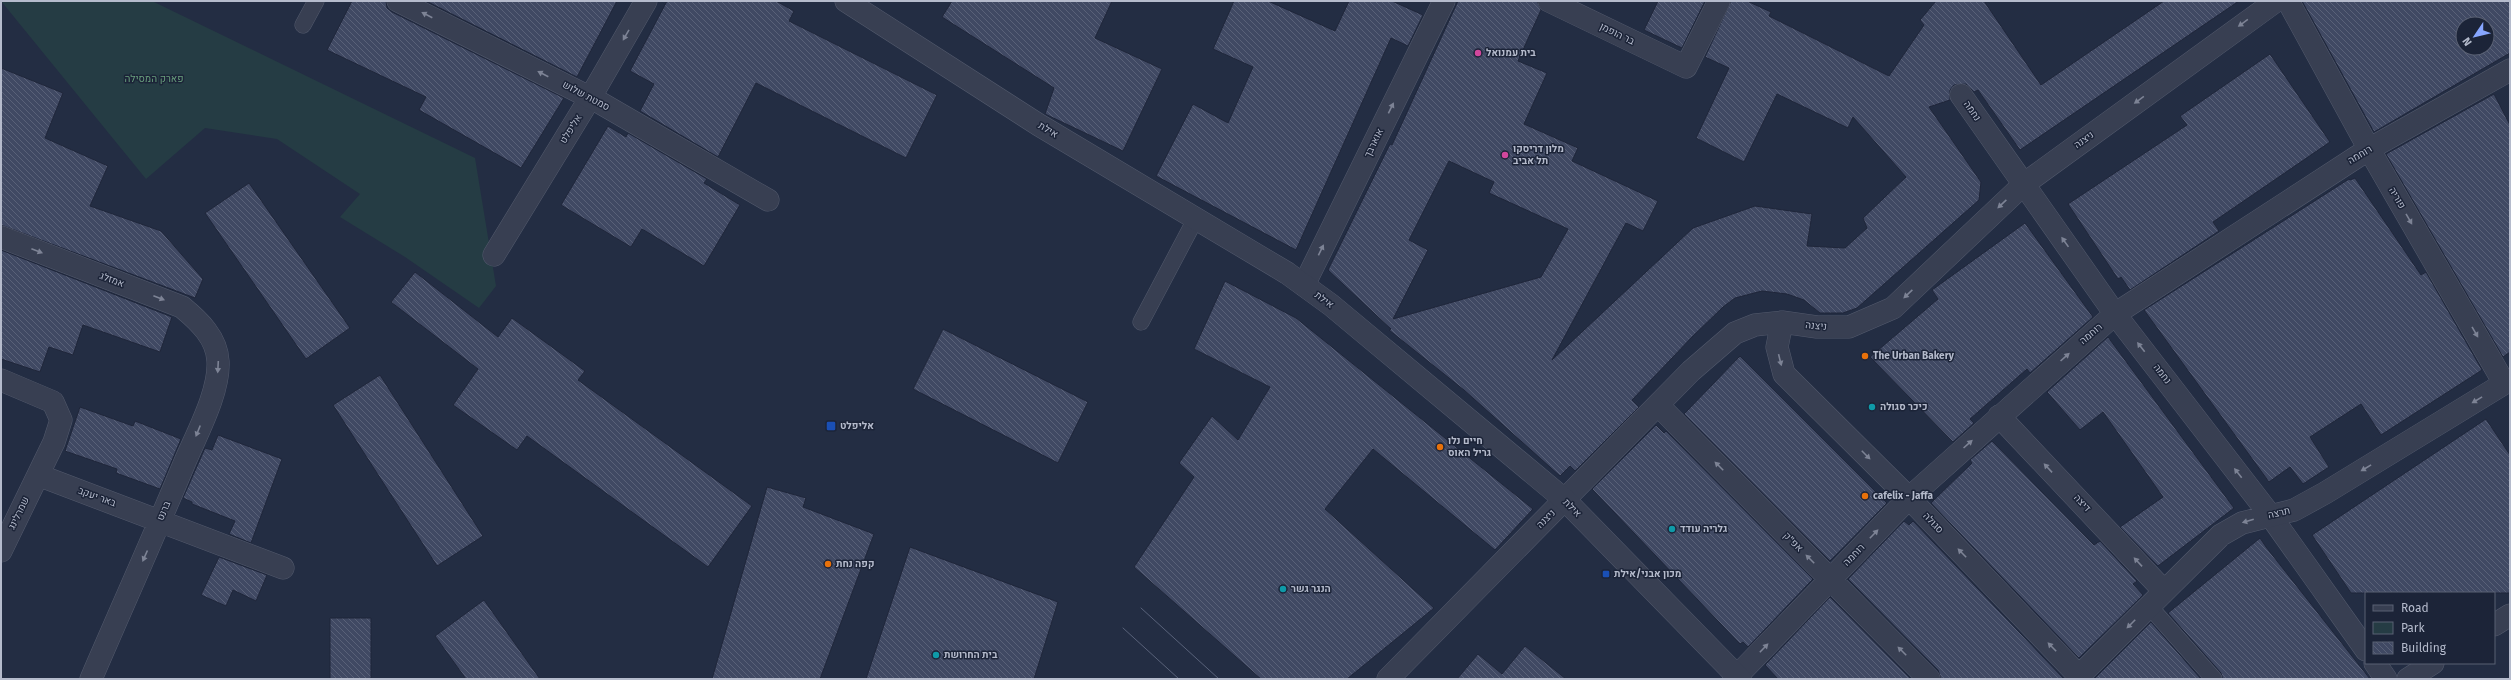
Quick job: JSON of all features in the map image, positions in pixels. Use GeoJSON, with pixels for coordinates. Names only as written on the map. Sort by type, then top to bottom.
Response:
{"type":"FeatureCollection","features":[{"type":"Feature","properties":{"kind":"street","name":"סמטת שלוש"},"geometry":{"type":"LineString","coordinates":[[398,1],[590,98],[768,200]]}},
{"type":"Feature","properties":{"kind":"street","name":"אליפלט"},"geometry":{"type":"LineString","coordinates":[[494,255],[590,98],[646,1]]}},
{"type":"Feature","properties":{"kind":"street","name":"אילת"},"geometry":{"type":"LineString","coordinates":[[846,1],[1039,125],[1288,273],[1331,305],[1565,500],[1737,678]]}},
{"type":"Feature","properties":{"kind":"street","name":"אוארבך"},"geometry":{"type":"LineString","coordinates":[[1304,285],[1444,1]]}},
{"type":"Feature","properties":{"kind":"street","name":"בר הופמן"},"geometry":{"type":"LineString","coordinates":[[1549,1],[1686,66],[1719,1]]}},
{"type":"Feature","properties":{"kind":"street","name":"ניצנה"},"geometry":{"type":"LineString","coordinates":[[1388,679],[1691,371],[1735,333],[1755,325],[1782,322],[1818,327],[1849,327],[1893,308],[2024,184],[2276,1]]}},
{"type":"Feature","properties":{"kind":"street","name":"פוריה"},"geometry":{"type":"LineString","coordinates":[[2288,1],[2369,149],[2508,386]]}},
{"type":"Feature","properties":{"kind":"street","name":"רוחמה"},"geometry":{"type":"LineString","coordinates":[[1737,678],[1909,498],[1999,416],[2115,314],[2369,149],[2510,70]]}},
{"type":"Feature","properties":{"kind":"street","name":"נחמה"},"geometry":{"type":"LineString","coordinates":[[1961,95],[2115,314],[2270,515],[2365,649]]}},
{"type":"Feature","properties":{"kind":"street","name":"אמזלג"},"geometry":{"type":"LineString","coordinates":[[1,237],[182,307],[197,319],[212,339]]}},
{"type":"Feature","properties":{"kind":"street","name":"סגולה"},"geometry":{"type":"LineString","coordinates":[[1782,322],[1777,347],[1784,374],[1909,498],[2079,678]]}},
{"type":"Feature","properties":{"kind":"street","name":"ברנט"},"geometry":{"type":"LineString","coordinates":[[91,679],[160,520],[217,381],[218,360],[212,339]]}},
{"type":"Feature","properties":{"kind":"street"},"geometry":{"type":"LineString","coordinates":[[1,380],[53,402],[61,420],[54,442],[38,475]]}},
{"type":"Feature","properties":{"kind":"street","name":"תרצה"},"geometry":{"type":"LineString","coordinates":[[2079,678],[2221,535],[2242,522],[2294,510],[2508,386]]}},
{"type":"Feature","properties":{"kind":"street","name":"אפ\"ק"},"geometry":{"type":"LineString","coordinates":[[1658,405],[1929,679]]}},
{"type":"Feature","properties":{"kind":"street","name":"דיצה"},"geometry":{"type":"LineString","coordinates":[[1999,416],[2164,591]]}},
{"type":"Feature","properties":{"kind":"street","name":"באר יעקב"},"geometry":{"type":"LineString","coordinates":[[38,475],[160,520],[283,568]]}},
{"type":"Feature","properties":{"kind":"street","name":"שמרלינג"},"geometry":{"type":"LineString","coordinates":[[1,551],[38,475]]}},
{"type":"Feature","properties":{"kind":"street"},"geometry":{"type":"LineString","coordinates":[[2495,624],[2510,615]]}},
{"type":"Feature","properties":{"kind":"street"},"geometry":{"type":"LineString","coordinates":[[2376,664],[2386,679]]}},
{"type":"Feature","properties":{"kind":"street"},"geometry":{"type":"LineString","coordinates":[[2408,679],[2431,664]]}},
{"type":"Feature","properties":{"kind":"lane"},"geometry":{"type":"LineString","coordinates":[[303,25],[316,1]]}},
{"type":"Feature","properties":{"kind":"lane"},"geometry":{"type":"LineString","coordinates":[[1140,322],[1196,218]]}},
{"type":"Feature","properties":{"kind":"lane"},"geometry":{"type":"LineString","coordinates":[[2149,606],[2214,679]]}},
{"type":"Feature","properties":{"kind":"green space","name":"פארק המסילה"},"geometry":{"type":"Polygon","coordinates":[[[1,1],[152,1],[475,158],[496,286],[479,308],[405,257],[340,217],[360,194],[277,139],[205,128],[146,179],[1,1]]]}},
{"type":"Feature","properties":{"kind":"building"},"geometry":{"type":"Polygon","coordinates":[[[352,1],[386,1],[387,8],[392,12],[564,98],[521,168],[419,110],[426,97],[327,50],[352,1]]]}},
{"type":"Feature","properties":{"kind":"building"},"geometry":{"type":"Polygon","coordinates":[[[426,1],[617,1],[577,77],[426,1]]]}},
{"type":"Feature","properties":{"kind":"building"},"geometry":{"type":"Polygon","coordinates":[[[667,1],[776,1],[794,11],[789,21],[937,95],[906,158],[756,83],[718,157],[640,111],[654,84],[630,71],[667,1]]]}},
{"type":"Feature","properties":{"kind":"building"},"geometry":{"type":"Polygon","coordinates":[[[952,1],[1112,1],[1095,38],[1162,69],[1123,151],[1045,114],[1054,88],[942,17],[952,1]]]}},
{"type":"Feature","properties":{"kind":"building"},"geometry":{"type":"Polygon","coordinates":[[[1234,1],[1268,1],[1335,31],[1349,1],[1392,1],[1423,15],[1408,46],[1391,38],[1296,250],[1156,176],[1193,104],[1228,123],[1253,67],[1213,49],[1234,1]]]}},
{"type":"Feature","properties":{"kind":"building"},"geometry":{"type":"Polygon","coordinates":[[[1458,1],[1537,1],[1541,10],[1518,61],[1547,73],[1524,124],[1578,148],[1572,161],[1658,201],[1643,231],[1626,223],[1552,360],[1693,228],[1755,206],[1812,214],[1807,246],[1845,248],[1867,228],[1863,218],[1906,177],[1853,117],[1848,128],[1777,94],[1744,162],[1696,138],[1729,68],[1705,57],[1731,1],[1747,1],[1771,12],[1769,16],[1889,76],[1924,25],[1920,20],[1936,1],[1984,1],[2041,85],[2164,1],[2239,1],[2020,150],[1978,90],[1974,92],[1966,84],[1954,85],[1950,90],[1950,100],[1929,107],[1981,182],[1979,200],[1857,308],[1843,313],[1820,313],[1804,300],[1787,294],[1762,291],[1735,298],[1723,307],[1692,337],[1632,400],[1639,407],[1575,471],[1570,466],[1560,476],[1464,390],[1389,330],[1391,329],[1328,270],[1390,144],[1392,145],[1458,1]],[[1449,161],[1409,240],[1428,250],[1393,319],[1541,277],[1568,229],[1489,193],[1494,182],[1449,161]]]}},
{"type":"Feature","properties":{"kind":"building"},"geometry":{"type":"Polygon","coordinates":[[[1658,1],[1705,1],[1682,48],[1644,30],[1658,1]]]}},
{"type":"Feature","properties":{"kind":"building"},"geometry":{"type":"Polygon","coordinates":[[[2302,1],[2510,1],[2510,53],[2374,132],[2302,1]]]}},
{"type":"Feature","properties":{"kind":"building"},"geometry":{"type":"Polygon","coordinates":[[[2270,54],[2330,142],[2213,222],[2219,231],[2130,290],[2121,277],[2118,279],[2068,204],[2187,125],[2180,116],[2270,54]]]}},
{"type":"Feature","properties":{"kind":"building"},"geometry":{"type":"Polygon","coordinates":[[[1,68],[63,93],[45,138],[108,166],[90,206],[161,231],[203,279],[195,298],[1,225],[1,68]]]}},
{"type":"Feature","properties":{"kind":"building"},"geometry":{"type":"Polygon","coordinates":[[[2494,94],[2510,125],[2510,352],[2503,357],[2386,154],[2494,94]]]}},
{"type":"Feature","properties":{"kind":"building"},"geometry":{"type":"Polygon","coordinates":[[[608,126],[626,137],[628,133],[707,179],[704,183],[740,205],[704,266],[642,229],[631,247],[561,205],[608,126]]]}},
{"type":"Feature","properties":{"kind":"building"},"geometry":{"type":"Polygon","coordinates":[[[2355,178],[2421,275],[2426,272],[2482,370],[2381,435],[2361,404],[2310,437],[2329,467],[2303,484],[2290,467],[2269,482],[2144,310],[2349,179],[2355,178]]]}},
{"type":"Feature","properties":{"kind":"building"},"geometry":{"type":"Polygon","coordinates":[[[249,183],[350,328],[306,359],[205,213],[249,183]]]}},
{"type":"Feature","properties":{"kind":"building"},"geometry":{"type":"Polygon","coordinates":[[[2025,223],[2093,317],[2030,373],[2027,369],[1970,419],[1974,423],[1953,442],[1870,357],[1938,299],[1932,290],[2025,223]]]}},
{"type":"Feature","properties":{"kind":"building"},"geometry":{"type":"Polygon","coordinates":[[[1,250],[172,317],[160,352],[83,325],[73,355],[49,347],[40,372],[1,359],[1,250]]]}},
{"type":"Feature","properties":{"kind":"building"},"geometry":{"type":"Polygon","coordinates":[[[415,272],[498,337],[512,318],[585,371],[578,380],[752,506],[708,567],[527,436],[517,450],[453,405],[478,369],[391,302],[415,272]]]}},
{"type":"Feature","properties":{"kind":"building"},"geometry":{"type":"Polygon","coordinates":[[[1225,281],[1296,318],[1533,509],[1495,550],[1373,449],[1325,509],[1434,608],[1347,679],[1261,679],[1134,567],[1194,477],[1179,463],[1212,416],[1238,440],[1270,387],[1194,349],[1225,281]]]}},
{"type":"Feature","properties":{"kind":"building"},"geometry":{"type":"Polygon","coordinates":[[[943,329],[1088,402],[1058,463],[913,389],[943,329]]]}},
{"type":"Feature","properties":{"kind":"building"},"geometry":{"type":"Polygon","coordinates":[[[2108,337],[2234,508],[2158,566],[2120,527],[2163,497],[2103,412],[2080,430],[2047,392],[2108,337]]]}},
{"type":"Feature","properties":{"kind":"building"},"geometry":{"type":"Polygon","coordinates":[[[1740,356],[1887,503],[1830,561],[1684,414],[1740,356]]]}},
{"type":"Feature","properties":{"kind":"building"},"geometry":{"type":"Polygon","coordinates":[[[380,375],[483,536],[437,566],[333,405],[380,375]]]}},
{"type":"Feature","properties":{"kind":"building"},"geometry":{"type":"Polygon","coordinates":[[[80,407],[133,426],[135,421],[181,439],[160,489],[116,473],[117,469],[65,451],[80,407]]]}},
{"type":"Feature","properties":{"kind":"building"},"geometry":{"type":"Polygon","coordinates":[[[2486,419],[2510,455],[2510,593],[2351,593],[2312,535],[2486,419]]]}},
{"type":"Feature","properties":{"kind":"building"},"geometry":{"type":"Polygon","coordinates":[[[1656,425],[1664,433],[1666,431],[1813,579],[1748,647],[1743,642],[1740,644],[1592,489],[1656,425]]]}},
{"type":"Feature","properties":{"kind":"building"},"geometry":{"type":"Polygon","coordinates":[[[218,435],[282,459],[251,543],[229,534],[235,521],[192,504],[192,502],[183,498],[205,448],[212,450],[218,435]]]}},
{"type":"Feature","properties":{"kind":"building"},"geometry":{"type":"Polygon","coordinates":[[[1992,441],[2094,545],[2100,541],[2137,581],[2133,584],[2143,595],[2079,658],[1931,503],[1972,463],[1970,460],[1992,441]]]}},
{"type":"Feature","properties":{"kind":"building"},"geometry":{"type":"Polygon","coordinates":[[[767,487],[806,498],[803,507],[874,534],[820,679],[712,679],[767,487]]]}},
{"type":"Feature","properties":{"kind":"building"},"geometry":{"type":"Polygon","coordinates":[[[1904,521],[1909,525],[1913,521],[2064,679],[1941,679],[1938,670],[1848,579],[1904,521]]]}},
{"type":"Feature","properties":{"kind":"building"},"geometry":{"type":"Polygon","coordinates":[[[2260,538],[2370,679],[2223,679],[2221,673],[2168,613],[2260,538]]]}},
{"type":"Feature","properties":{"kind":"building"},"geometry":{"type":"Polygon","coordinates":[[[910,547],[1058,602],[1034,679],[866,679],[910,547]]]}},
{"type":"Feature","properties":{"kind":"building"},"geometry":{"type":"Polygon","coordinates":[[[219,557],[267,575],[256,601],[233,590],[226,606],[201,595],[219,557]]]}},
{"type":"Feature","properties":{"kind":"building"},"geometry":{"type":"Polygon","coordinates":[[[1830,597],[1911,679],[1778,679],[1765,665],[1830,597]]]}},
{"type":"Feature","properties":{"kind":"building"},"geometry":{"type":"Polygon","coordinates":[[[484,600],[540,679],[466,679],[435,636],[484,600]]]}},
{"type":"Feature","properties":{"kind":"building"},"geometry":{"type":"Polygon","coordinates":[[[330,618],[371,618],[371,679],[330,679],[330,618]]]}},
{"type":"Feature","properties":{"kind":"building"},"geometry":{"type":"Polygon","coordinates":[[[2151,622],[2201,679],[2094,679],[2151,622]]]}},
{"type":"Feature","properties":{"kind":"building"},"geometry":{"type":"Polygon","coordinates":[[[1525,646],[1566,679],[1457,679],[1478,654],[1502,674],[1525,646]]]}},
{"type":"Feature","properties":{"kind":"tram line"},"geometry":{"type":"LineString","coordinates":[[1141,608],[1219,679]]}},
{"type":"Feature","properties":{"kind":"tram line"},"geometry":{"type":"LineString","coordinates":[[1123,628],[1179,679]]}},
{"type":"Feature","properties":{"kind":"place","name":"בית עמנואל"},"geometry":{"type":"Point","coordinates":[1478,53]}},
{"type":"Feature","properties":{"kind":"place","name":"מלון דריסקו תל אביב"},"geometry":{"type":"Point","coordinates":[1505,155]}},
{"type":"Feature","properties":{"kind":"place","name":"The Urban Bakery"},"geometry":{"type":"Point","coordinates":[1865,356]}},
{"type":"Feature","properties":{"kind":"place","name":"כיכר סגולה"},"geometry":{"type":"Point","coordinates":[1872,407]}},
{"type":"Feature","properties":{"kind":"place","name":"אליפלט"},"geometry":{"type":"Point","coordinates":[831,426]}},
{"type":"Feature","properties":{"kind":"place","name":"חיים נלו גריל האוס"},"geometry":{"type":"Point","coordinates":[1440,447]}},
{"type":"Feature","properties":{"kind":"place","name":"cafelix - Jaffa"},"geometry":{"type":"Point","coordinates":[1865,496]}},
{"type":"Feature","properties":{"kind":"place","name":"גלריה עודד"},"geometry":{"type":"Point","coordinates":[1672,529]}},
{"type":"Feature","properties":{"kind":"place","name":"קפה נחת"},"geometry":{"type":"Point","coordinates":[828,564]}},
{"type":"Feature","properties":{"kind":"place","name":"מכון אבני/אילת"},"geometry":{"type":"Point","coordinates":[1606,574]}},
{"type":"Feature","properties":{"kind":"place","name":"הנגר גשר"},"geometry":{"type":"Point","coordinates":[1283,589]}},
{"type":"Feature","properties":{"kind":"place","name":"בית החרושת"},"geometry":{"type":"Point","coordinates":[936,655]}}]}
